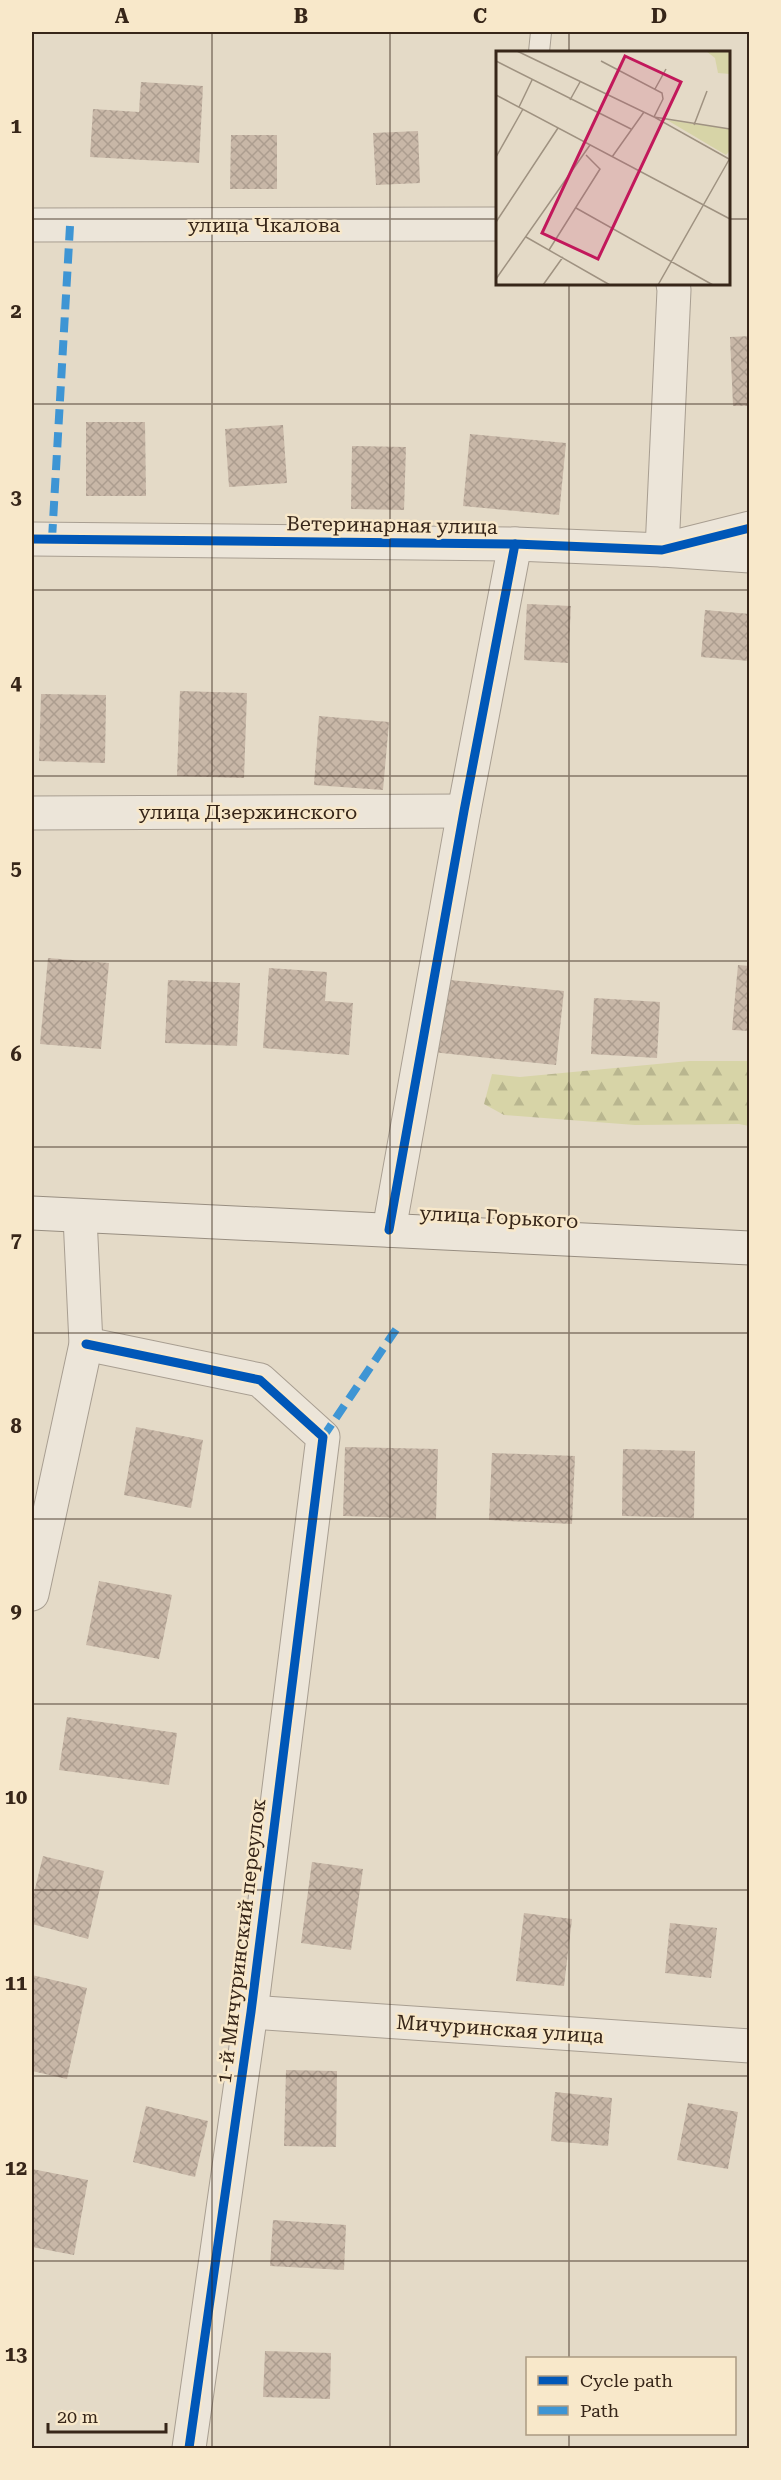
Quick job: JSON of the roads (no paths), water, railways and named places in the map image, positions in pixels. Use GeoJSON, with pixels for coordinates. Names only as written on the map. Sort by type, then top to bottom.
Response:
{"type":"FeatureCollection","features":[{"type":"Feature","properties":{"kind":"street","name":"улица Чкалова"},"geometry":{"type":"LineString","coordinates":[[32,225],[496,224]]}},
{"type":"Feature","properties":{"kind":"street"},"geometry":{"type":"LineString","coordinates":[[673,285],[662,550],[750,556]]}},
{"type":"Feature","properties":{"kind":"street","name":"Ветеринарная улица"},"geometry":{"type":"LineString","coordinates":[[32,539],[515,544],[662,550],[750,528]]}},
{"type":"Feature","properties":{"kind":"street"},"geometry":{"type":"LineString","coordinates":[[389,1230],[464,811],[515,544]]}},
{"type":"Feature","properties":{"kind":"street","name":"улица Дзержинского"},"geometry":{"type":"LineString","coordinates":[[32,813],[464,811]]}},
{"type":"Feature","properties":{"kind":"street","name":"улица Горького"},"geometry":{"type":"LineString","coordinates":[[32,1213],[750,1248]]}},
{"type":"Feature","properties":{"kind":"street"},"geometry":{"type":"LineString","coordinates":[[32,1594],[86,1344],[80,1217]]}},
{"type":"Feature","properties":{"kind":"street","name":"1-й Мичуринский переулок"},"geometry":{"type":"LineString","coordinates":[[86,1344],[260,1380],[323,1437],[251,2012],[189,2448]]}},
{"type":"Feature","properties":{"kind":"street","name":"Мичуринская улица"},"geometry":{"type":"LineString","coordinates":[[251,2012],[750,2046]]}},
{"type":"Feature","properties":{"kind":"lane"},"geometry":{"type":"LineString","coordinates":[[539,51],[541,32]]}}]}
